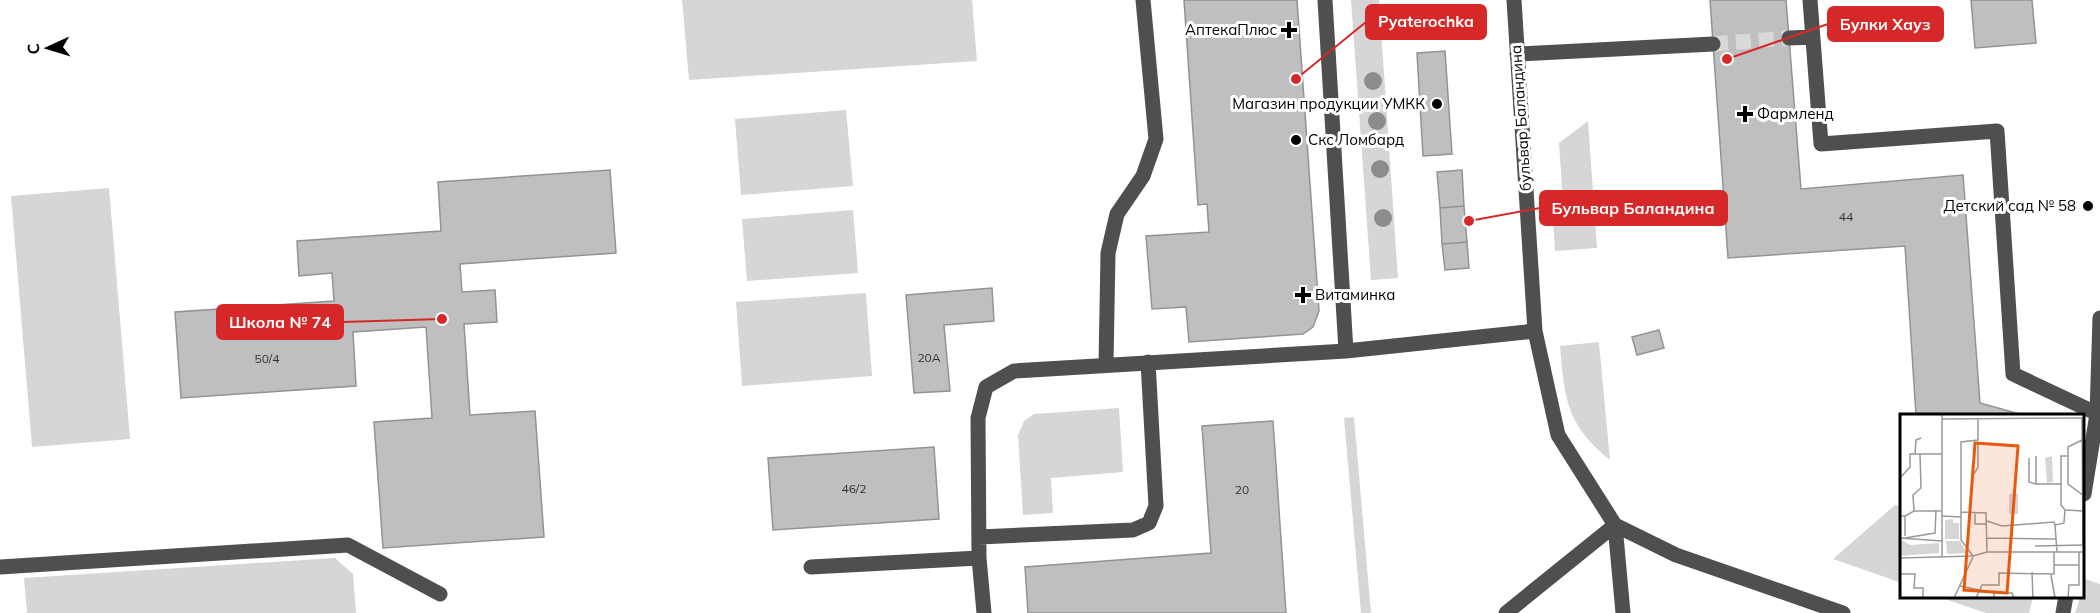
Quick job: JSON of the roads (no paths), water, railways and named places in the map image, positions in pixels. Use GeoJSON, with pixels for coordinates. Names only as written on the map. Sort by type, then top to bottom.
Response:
{"type":"FeatureCollection","features":[{"type":"Feature","properties":{"kind":"street"},"geometry":{"type":"LineString","coordinates":[[1106,364],[1108,253],[1117,214],[1143,176],[1156,139],[1143,0]]}},
{"type":"Feature","properties":{"kind":"street"},"geometry":{"type":"LineString","coordinates":[[1325,0],[1346,351]]}},
{"type":"Feature","properties":{"kind":"street","name":"бульвар Баландина"},"geometry":{"type":"LineString","coordinates":[[1514,0],[1535,331],[1558,435],[1614,525],[1623,613]]}},
{"type":"Feature","properties":{"kind":"street"},"geometry":{"type":"LineString","coordinates":[[1810,0],[1821,144],[1997,131],[2013,374],[2098,415]]}},
{"type":"Feature","properties":{"kind":"street"},"geometry":{"type":"LineString","coordinates":[[1789,38],[1812,37]]}},
{"type":"Feature","properties":{"kind":"street"},"geometry":{"type":"LineString","coordinates":[[1517,54],[1713,44]]}},
{"type":"Feature","properties":{"kind":"street"},"geometry":{"type":"LineString","coordinates":[[2085,488],[2098,415],[2100,318]]}},
{"type":"Feature","properties":{"kind":"street"},"geometry":{"type":"LineString","coordinates":[[984,613],[979,537],[978,418],[986,387],[1014,370],[1346,351],[1535,331]]}},
{"type":"Feature","properties":{"kind":"street"},"geometry":{"type":"LineString","coordinates":[[979,537],[1133,530],[1149,523],[1156,506],[1148,362]]}},
{"type":"Feature","properties":{"kind":"street"},"geometry":{"type":"LineString","coordinates":[[1506,613],[1614,525],[1676,555],[1843,613]]}},
{"type":"Feature","properties":{"kind":"street"},"geometry":{"type":"LineString","coordinates":[[0,567],[348,545],[440,594]]}},
{"type":"Feature","properties":{"kind":"street"},"geometry":{"type":"LineString","coordinates":[[811,567],[980,558]]}},
{"type":"Feature","properties":{"kind":"street"},"geometry":{"type":"LineString","coordinates":[[2063,613],[2066,598]]}},
{"type":"Feature","properties":{"kind":"tunnel"},"geometry":{"type":"LineString","coordinates":[[1713,44],[1789,38]]}},
{"type":"Feature","properties":{"kind":"place","name":"АптекаПлюс"},"geometry":{"type":"Point","coordinates":[1289,30]}},
{"type":"Feature","properties":{"kind":"place","name":"Булки Хауз"},"geometry":{"type":"Point","coordinates":[1727,59]}},
{"type":"Feature","properties":{"kind":"place","name":"Pyaterochka"},"geometry":{"type":"Point","coordinates":[1296,79]}},
{"type":"Feature","properties":{"kind":"place","name":"Магазин продукции УМКК"},"geometry":{"type":"Point","coordinates":[1437,104]}},
{"type":"Feature","properties":{"kind":"place","name":"Фармленд"},"geometry":{"type":"Point","coordinates":[1745,114]}},
{"type":"Feature","properties":{"kind":"place","name":"Скс Ломбард"},"geometry":{"type":"Point","coordinates":[1296,140]}},
{"type":"Feature","properties":{"kind":"place","name":"Детский сад № 58"},"geometry":{"type":"Point","coordinates":[2088,206]}},
{"type":"Feature","properties":{"kind":"place","name":"Бульвар Баландина"},"geometry":{"type":"Point","coordinates":[1469,221]}},
{"type":"Feature","properties":{"kind":"place","name":"Витаминка"},"geometry":{"type":"Point","coordinates":[1303,295]}},
{"type":"Feature","properties":{"kind":"place","name":"Школа № 74"},"geometry":{"type":"Point","coordinates":[442,319]}}]}
